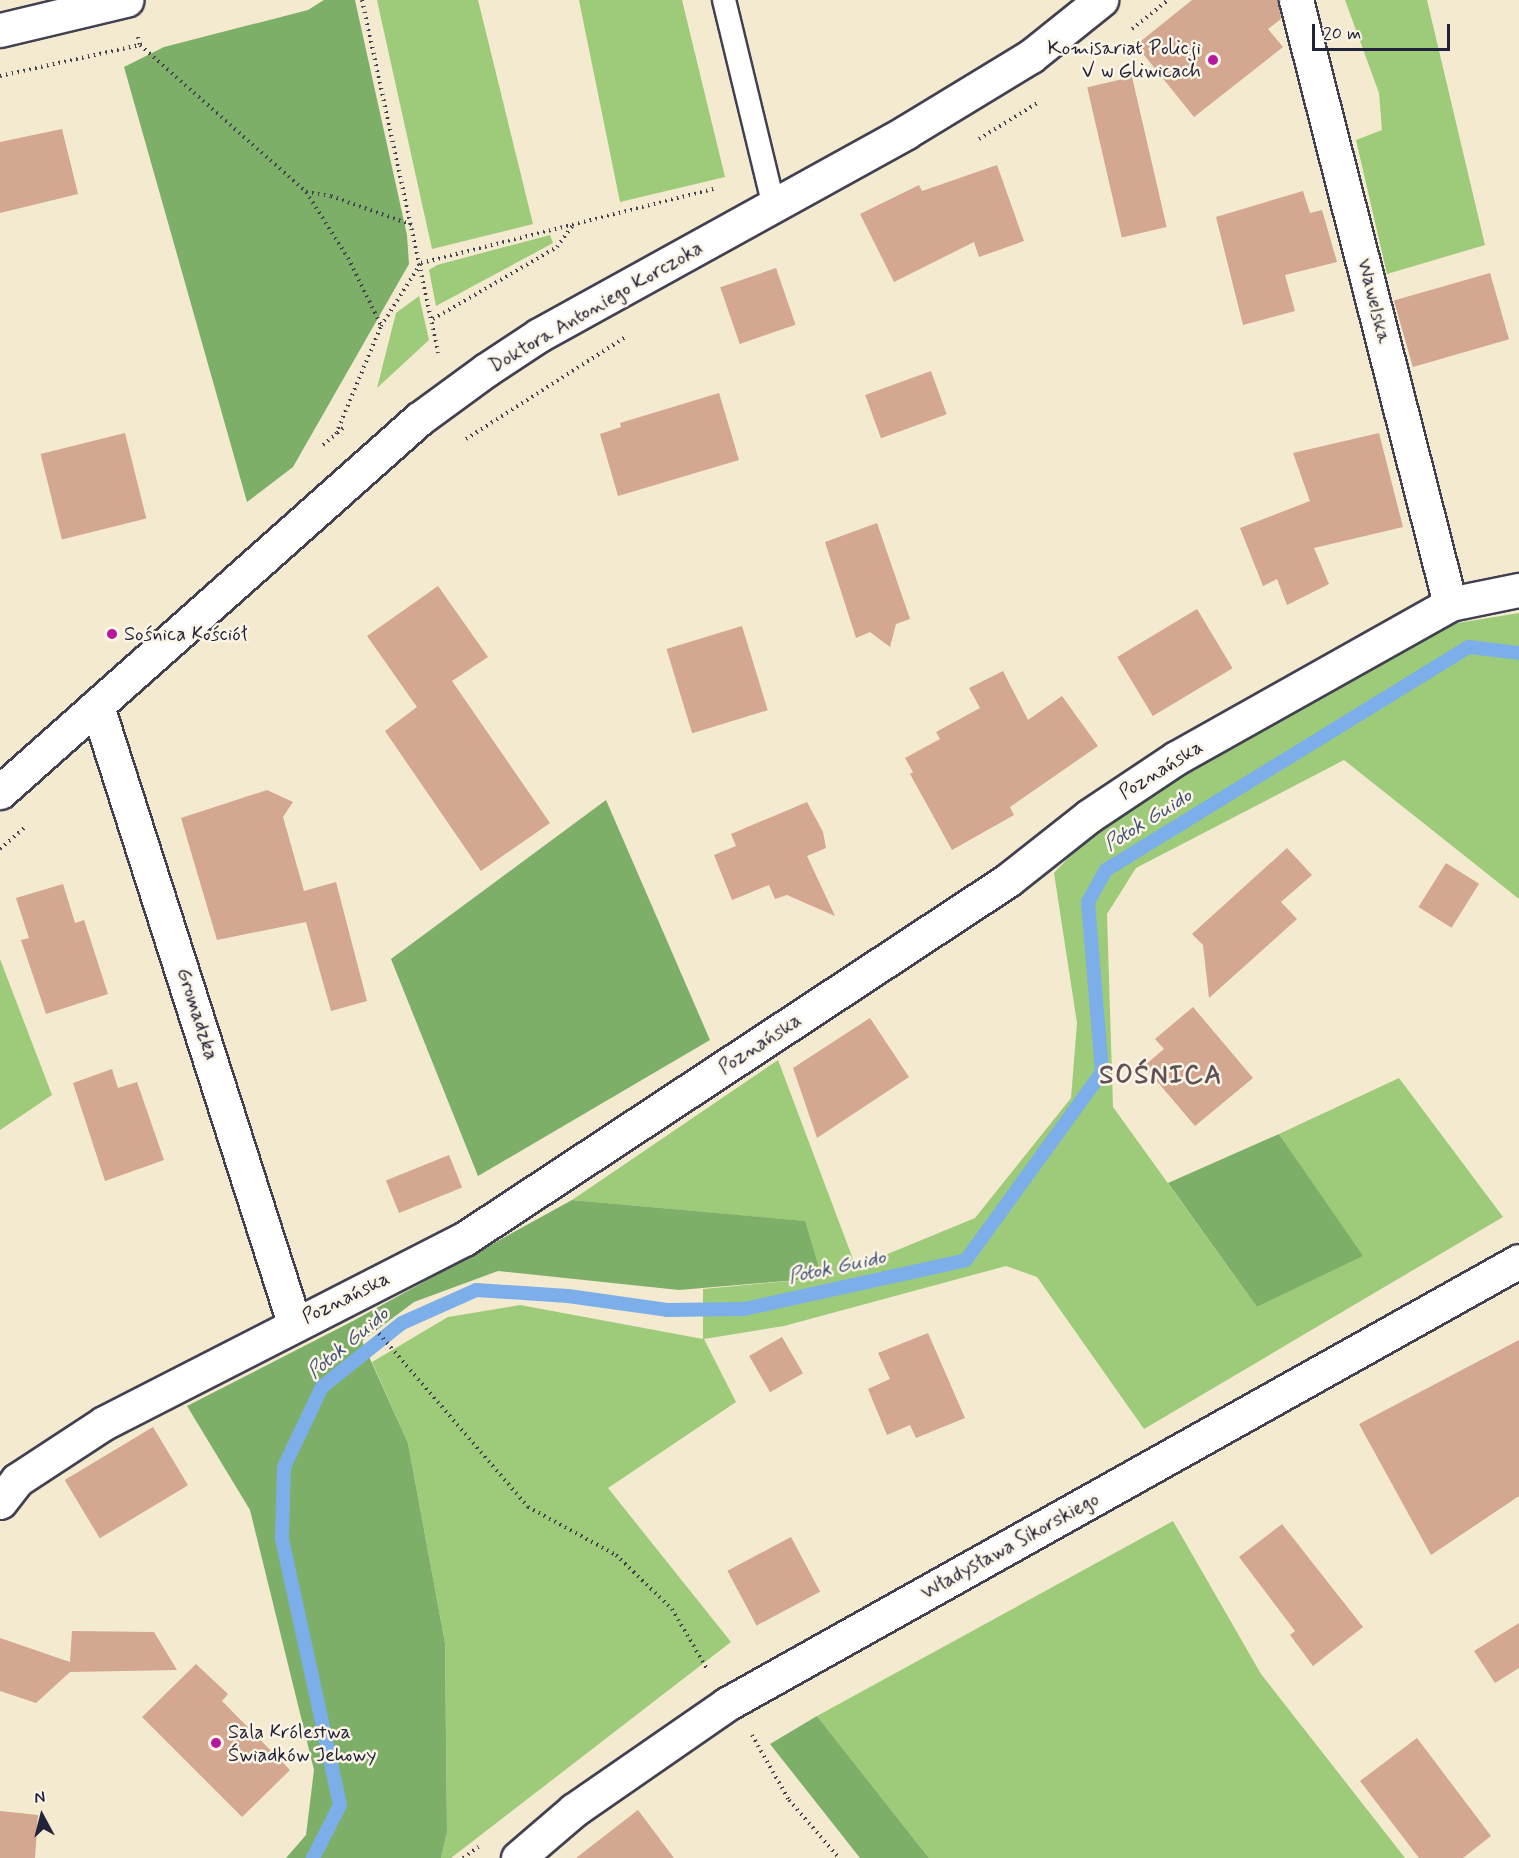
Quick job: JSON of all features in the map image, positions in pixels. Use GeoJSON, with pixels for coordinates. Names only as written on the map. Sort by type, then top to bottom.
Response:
{"type":"FeatureCollection","features":[{"type":"Feature","properties":{"kind":"street"},"geometry":{"type":"LineString","coordinates":[[0,30],[126,0]]}},
{"type":"Feature","properties":{"kind":"street","name":"Doktora Antoniego Korczoka"},"geometry":{"type":"LineString","coordinates":[[0,792],[419,419],[486,369],[548,330],[774,207],[1030,56],[1101,0]]}},
{"type":"Feature","properties":{"kind":"street","name":"Wawelska"},"geometry":{"type":"LineString","coordinates":[[1296,0],[1450,604]]}},
{"type":"Feature","properties":{"kind":"street","name":"Poznańska"},"geometry":{"type":"LineString","coordinates":[[0,1502],[16,1480],[55,1453],[294,1323],[464,1239],[999,886],[1089,816],[1176,758],[1450,604],[1519,590]]}},
{"type":"Feature","properties":{"kind":"street","name":"Gromadzka"},"geometry":{"type":"LineString","coordinates":[[97,706],[294,1323]]}},
{"type":"Feature","properties":{"kind":"street","name":"Władysława Sikorskiego"},"geometry":{"type":"LineString","coordinates":[[518,1858],[574,1810],[1519,1261]]}},
{"type":"Feature","properties":{"kind":"lane"},"geometry":{"type":"LineString","coordinates":[[724,0],[774,207]]}},
{"type":"Feature","properties":{"kind":"path"},"geometry":{"type":"LineString","coordinates":[[362,0],[440,351],[433,357]]}},
{"type":"Feature","properties":{"kind":"path"},"geometry":{"type":"LineString","coordinates":[[137,34],[140,45],[306,192],[348,258],[381,326]]}},
{"type":"Feature","properties":{"kind":"path"},"geometry":{"type":"LineString","coordinates":[[0,76],[140,45]]}},
{"type":"Feature","properties":{"kind":"path"},"geometry":{"type":"LineString","coordinates":[[352,421],[336,434],[381,326],[421,263],[725,186],[766,170]]}},
{"type":"Feature","properties":{"kind":"path"},"geometry":{"type":"LineString","coordinates":[[306,192],[331,196],[412,225]]}},
{"type":"Feature","properties":{"kind":"path"},"geometry":{"type":"LineString","coordinates":[[433,319],[557,247],[573,225]]}},
{"type":"Feature","properties":{"kind":"path"},"geometry":{"type":"LineString","coordinates":[[368,1320],[528,1507],[616,1555],[672,1609],[789,1800],[839,1858]]}},
{"type":"Feature","properties":{"kind":"green space"},"geometry":{"type":"Polygon","coordinates":[[[324,0],[355,0],[407,235],[409,264],[293,467],[247,502],[124,67],[164,47],[308,10],[324,0]]]}},
{"type":"Feature","properties":{"kind":"green space"},"geometry":{"type":"Polygon","coordinates":[[[377,0],[478,0],[533,224],[432,249],[377,0]]]}},
{"type":"Feature","properties":{"kind":"green space"},"geometry":{"type":"Polygon","coordinates":[[[579,0],[682,0],[725,177],[620,202],[579,0]]]}},
{"type":"Feature","properties":{"kind":"green space"},"geometry":{"type":"Polygon","coordinates":[[[1345,0],[1427,0],[1485,245],[1387,274],[1356,140],[1382,130],[1379,93],[1345,0]]]}},
{"type":"Feature","properties":{"kind":"green space"},"geometry":{"type":"Polygon","coordinates":[[[550,235],[553,243],[436,306],[429,270],[437,265],[550,235]]]}},
{"type":"Feature","properties":{"kind":"green space"},"geometry":{"type":"Polygon","coordinates":[[[419,296],[429,340],[377,388],[396,313],[419,296]]]}},
{"type":"Feature","properties":{"kind":"green space"},"geometry":{"type":"Polygon","coordinates":[[[1519,613],[1519,899],[1344,760],[1136,868],[1107,914],[1113,1107],[1257,1307],[1362,1256],[1279,1134],[1399,1078],[1503,1217],[1144,1429],[1037,1277],[1006,1266],[784,1326],[704,1339],[736,1402],[608,1488],[731,1642],[451,1858],[441,1858],[447,1832],[445,1643],[408,1443],[372,1362],[448,1317],[520,1305],[703,1339],[703,1289],[822,1278],[804,1221],[572,1200],[778,1060],[856,1267],[975,1218],[1071,1098],[1077,1023],[1054,873],[1115,808],[1445,625],[1519,613]]]}},
{"type":"Feature","properties":{"kind":"green space"},"geometry":{"type":"Polygon","coordinates":[[[606,800],[710,1040],[478,1176],[391,959],[606,800]]]}},
{"type":"Feature","properties":{"kind":"green space"},"geometry":{"type":"Polygon","coordinates":[[[0,959],[52,1095],[0,1130],[0,959]]]}},
{"type":"Feature","properties":{"kind":"green space"},"geometry":{"type":"Polygon","coordinates":[[[1279,1134],[1363,1256],[1257,1307],[1168,1183],[1279,1134]]]}},
{"type":"Feature","properties":{"kind":"green space"},"geometry":{"type":"Polygon","coordinates":[[[572,1200],[805,1221],[822,1278],[679,1290],[498,1271],[414,1302],[362,1341],[408,1443],[445,1643],[447,1832],[441,1858],[286,1858],[306,1835],[314,1770],[250,1510],[187,1406],[353,1321],[572,1200]]]}},
{"type":"Feature","properties":{"kind":"green space"},"geometry":{"type":"Polygon","coordinates":[[[1173,1521],[1261,1674],[1405,1858],[929,1858],[817,1716],[1173,1521]]]}},
{"type":"Feature","properties":{"kind":"green space"},"geometry":{"type":"Polygon","coordinates":[[[817,1716],[929,1858],[860,1858],[770,1744],[817,1716]]]}},
{"type":"Feature","properties":{"kind":"building","name":"Komisariat Policji V w Gliwicach"},"geometry":{"type":"Polygon","coordinates":[[[1192,0],[1278,0],[1281,19],[1268,29],[1283,47],[1194,117],[1136,45],[1192,0]]]}},
{"type":"Feature","properties":{"kind":"building"},"geometry":{"type":"Polygon","coordinates":[[[1132,77],[1167,227],[1122,237],[1087,87],[1132,77]]]}},
{"type":"Feature","properties":{"kind":"building"},"geometry":{"type":"Polygon","coordinates":[[[62,129],[78,194],[0,213],[0,142],[62,129]]]}},
{"type":"Feature","properties":{"kind":"building"},"geometry":{"type":"Polygon","coordinates":[[[997,165],[1024,241],[979,257],[974,242],[894,282],[860,214],[919,185],[922,191],[997,165]]]}},
{"type":"Feature","properties":{"kind":"building"},"geometry":{"type":"Polygon","coordinates":[[[1303,191],[1310,213],[1322,210],[1337,262],[1285,275],[1295,311],[1243,325],[1216,217],[1303,191]]]}},
{"type":"Feature","properties":{"kind":"building"},"geometry":{"type":"Polygon","coordinates":[[[776,268],[796,325],[740,344],[720,287],[776,268]]]}},
{"type":"Feature","properties":{"kind":"building"},"geometry":{"type":"Polygon","coordinates":[[[1490,273],[1509,339],[1413,367],[1394,301],[1490,273]]]}},
{"type":"Feature","properties":{"kind":"building"},"geometry":{"type":"Polygon","coordinates":[[[931,371],[947,414],[881,438],[865,395],[931,371]]]}},
{"type":"Feature","properties":{"kind":"building"},"geometry":{"type":"Polygon","coordinates":[[[719,393],[739,460],[618,496],[600,434],[621,427],[620,423],[719,393]]]}},
{"type":"Feature","properties":{"kind":"building"},"geometry":{"type":"Polygon","coordinates":[[[125,433],[146,518],[62,539],[41,454],[125,433]]]}},
{"type":"Feature","properties":{"kind":"building"},"geometry":{"type":"Polygon","coordinates":[[[1379,433],[1403,527],[1314,548],[1329,584],[1287,605],[1277,579],[1263,586],[1240,528],[1310,501],[1293,453],[1379,433]]]}},
{"type":"Feature","properties":{"kind":"building"},"geometry":{"type":"Polygon","coordinates":[[[877,523],[910,619],[896,624],[890,647],[870,632],[856,638],[825,542],[877,523]]]}},
{"type":"Feature","properties":{"kind":"building"},"geometry":{"type":"Polygon","coordinates":[[[438,586],[488,657],[452,681],[550,823],[481,871],[385,731],[417,707],[367,636],[438,586]]]}},
{"type":"Feature","properties":{"kind":"building"},"geometry":{"type":"Polygon","coordinates":[[[1197,609],[1233,668],[1153,716],[1117,657],[1197,609]]]}},
{"type":"Feature","properties":{"kind":"building"},"geometry":{"type":"Polygon","coordinates":[[[742,626],[768,710],[692,733],[666,649],[742,626]]]}},
{"type":"Feature","properties":{"kind":"building"},"geometry":{"type":"Polygon","coordinates":[[[1003,671],[1028,720],[1062,696],[1098,746],[1010,807],[1014,815],[952,850],[910,774],[913,772],[905,758],[940,739],[936,732],[980,708],[969,688],[1003,671]]]}},
{"type":"Feature","properties":{"kind":"building"},"geometry":{"type":"Polygon","coordinates":[[[267,790],[293,802],[283,817],[304,891],[336,882],[367,1001],[331,1011],[306,922],[217,940],[181,818],[267,790]]]}},
{"type":"Feature","properties":{"kind":"building"},"geometry":{"type":"Polygon","coordinates":[[[807,802],[823,832],[826,848],[807,856],[835,916],[787,895],[775,899],[769,885],[732,900],[714,855],[736,846],[731,834],[807,802]]]}},
{"type":"Feature","properties":{"kind":"building"},"geometry":{"type":"Polygon","coordinates":[[[1287,848],[1312,875],[1281,902],[1297,919],[1209,998],[1203,945],[1192,934],[1287,848]]]}},
{"type":"Feature","properties":{"kind":"building"},"geometry":{"type":"Polygon","coordinates":[[[1446,863],[1479,884],[1452,928],[1418,907],[1446,863]]]}},
{"type":"Feature","properties":{"kind":"building"},"geometry":{"type":"Polygon","coordinates":[[[63,884],[75,923],[84,920],[108,994],[46,1014],[21,940],[29,938],[16,898],[63,884]]]}},
{"type":"Feature","properties":{"kind":"building"},"geometry":{"type":"Polygon","coordinates":[[[1193,1007],[1253,1078],[1195,1126],[1144,1066],[1164,1049],[1155,1039],[1193,1007]]]}},
{"type":"Feature","properties":{"kind":"building"},"geometry":{"type":"Polygon","coordinates":[[[870,1018],[909,1077],[817,1138],[793,1068],[870,1018]]]}},
{"type":"Feature","properties":{"kind":"building"},"geometry":{"type":"Polygon","coordinates":[[[112,1069],[118,1088],[137,1082],[164,1160],[105,1181],[73,1083],[112,1069]]]}},
{"type":"Feature","properties":{"kind":"building"},"geometry":{"type":"Polygon","coordinates":[[[449,1155],[462,1187],[399,1213],[386,1180],[449,1155]]]}},
{"type":"Feature","properties":{"kind":"building"},"geometry":{"type":"Polygon","coordinates":[[[928,1333],[965,1418],[916,1438],[910,1425],[887,1435],[868,1389],[890,1379],[878,1353],[928,1333]]]}},
{"type":"Feature","properties":{"kind":"building"},"geometry":{"type":"Polygon","coordinates":[[[782,1337],[803,1373],[770,1392],[749,1356],[782,1337]]]}},
{"type":"Feature","properties":{"kind":"building"},"geometry":{"type":"Polygon","coordinates":[[[1519,1340],[1519,1496],[1431,1555],[1359,1424],[1519,1340]]]}},
{"type":"Feature","properties":{"kind":"building"},"geometry":{"type":"Polygon","coordinates":[[[153,1427],[188,1485],[100,1538],[65,1480],[153,1427]]]}},
{"type":"Feature","properties":{"kind":"building"},"geometry":{"type":"Polygon","coordinates":[[[1282,1524],[1363,1627],[1313,1666],[1290,1635],[1295,1631],[1239,1557],[1282,1524]]]}},
{"type":"Feature","properties":{"kind":"building"},"geometry":{"type":"Polygon","coordinates":[[[791,1537],[820,1592],[757,1626],[727,1571],[791,1537]]]}},
{"type":"Feature","properties":{"kind":"building"},"geometry":{"type":"Polygon","coordinates":[[[1519,1623],[1519,1668],[1495,1683],[1474,1651],[1519,1623]]]}},
{"type":"Feature","properties":{"kind":"building"},"geometry":{"type":"Polygon","coordinates":[[[72,1631],[154,1632],[177,1670],[70,1672],[36,1703],[0,1691],[0,1638],[70,1662],[72,1631]]]}},
{"type":"Feature","properties":{"kind":"building","name":"Sala Królestwa Świadków Jehowy"},"geometry":{"type":"Polygon","coordinates":[[[196,1664],[228,1694],[222,1701],[290,1770],[242,1817],[142,1717],[196,1664]]]}},
{"type":"Feature","properties":{"kind":"building"},"geometry":{"type":"Polygon","coordinates":[[[1417,1738],[1491,1836],[1463,1858],[1419,1858],[1360,1781],[1417,1738]]]}},
{"type":"Feature","properties":{"kind":"building"},"geometry":{"type":"Polygon","coordinates":[[[638,1810],[674,1858],[576,1858],[638,1810]]]}},
{"type":"Feature","properties":{"kind":"building"},"geometry":{"type":"Polygon","coordinates":[[[0,1811],[38,1815],[35,1858],[0,1858],[0,1811]]]}},
{"type":"Feature","properties":{"kind":"waterway","name":"Potok Guido"},"geometry":{"type":"LineString","coordinates":[[313,1858],[340,1805],[282,1538],[284,1467],[322,1387],[402,1323],[476,1290],[568,1296],[667,1310],[744,1309],[966,1260],[1102,1072],[1088,902],[1106,870],[1469,647],[1519,653]]}},
{"type":"Feature","properties":{"kind":"place","name":"Komisariat Policji V w Gliwicach"},"geometry":{"type":"Point","coordinates":[1213,60]}},
{"type":"Feature","properties":{"kind":"place","name":"Sośnica Kościół"},"geometry":{"type":"Point","coordinates":[112,634]}},
{"type":"Feature","properties":{"kind":"place","name":"Sala Królestwa Świadków Jehowy"},"geometry":{"type":"Point","coordinates":[216,1743]}},
{"type":"Feature","properties":{"kind":"district","name":"SOŚNICA"},"geometry":{"type":"Point","coordinates":[1161,1077]}}]}
